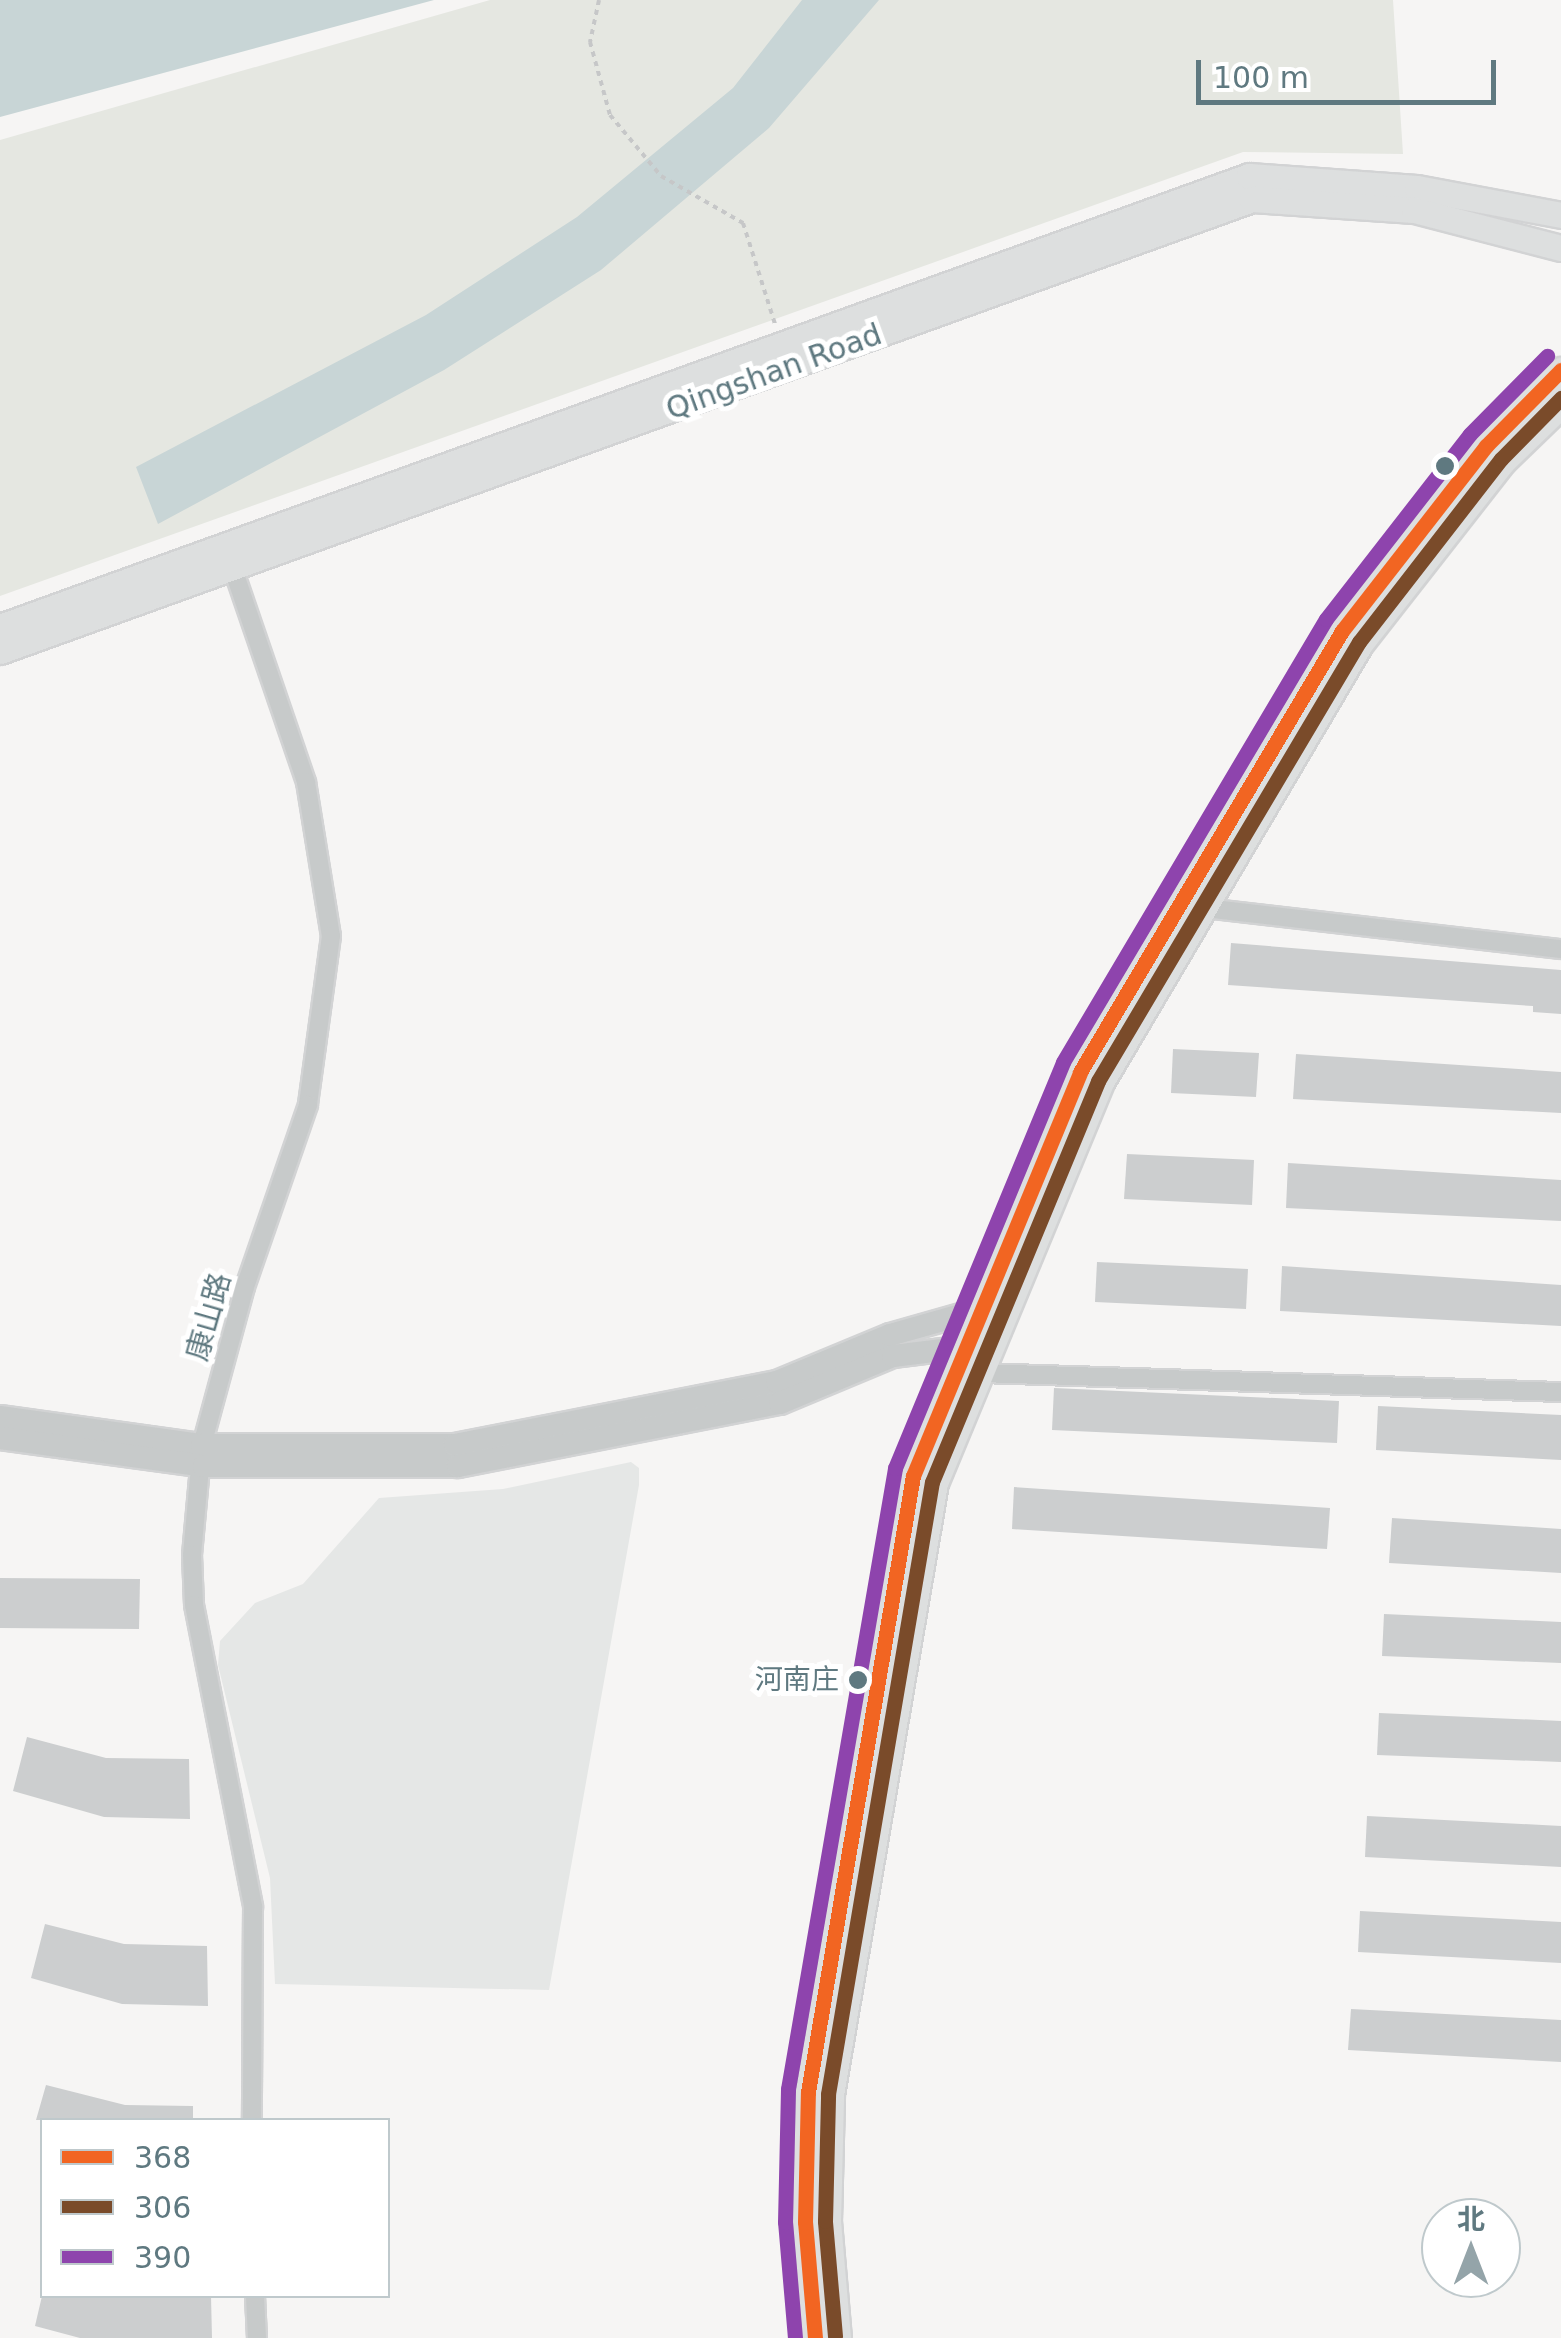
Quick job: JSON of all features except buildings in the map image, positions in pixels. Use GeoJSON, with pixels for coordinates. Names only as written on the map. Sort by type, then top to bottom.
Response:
{"type":"FeatureCollection","features":[{"type":"Feature","properties":{"kind":"main road","name":"Qingshan Road"},"geometry":{"type":"LineString","coordinates":[[0,651],[228,557],[782,345],[1249,176],[1417,188],[1561,215]]}},
{"type":"Feature","properties":{"kind":"main road","name":"Qingshan Road"},"geometry":{"type":"LineString","coordinates":[[0,627],[228,557],[1252,199],[1414,210],[1561,248]]}},
{"type":"Feature","properties":{"kind":"main road"},"geometry":{"type":"LineString","coordinates":[[993,1314],[1080,1072],[1342,632],[1486,446],[1561,370]]}},
{"type":"Feature","properties":{"kind":"main road"},"geometry":{"type":"LineString","coordinates":[[815,2338],[805,2222],[808,2092],[913,1476],[980,1344],[1100,1082],[1360,644],[1503,460],[1561,405]]}},
{"type":"Feature","properties":{"kind":"main road"},"geometry":{"type":"LineString","coordinates":[[838,2338],[828,2222],[830,2094],[935,1483],[981,1372],[980,1344]]}},
{"type":"Feature","properties":{"kind":"street","name":"康山路"},"geometry":{"type":"LineString","coordinates":[[228,557],[306,782],[330,936],[308,1105],[244,1288],[203,1456],[192,1556],[194,1605],[253,1907],[252,2118]]}},
{"type":"Feature","properties":{"kind":"street"},"geometry":{"type":"LineString","coordinates":[[1205,908],[1561,949]]}},
{"type":"Feature","properties":{"kind":"street"},"geometry":{"type":"LineString","coordinates":[[0,1418],[203,1456],[455,1445],[777,1382],[890,1335],[993,1314]]}},
{"type":"Feature","properties":{"kind":"street"},"geometry":{"type":"LineString","coordinates":[[0,1438],[203,1456],[458,1466],[780,1403],[893,1356],[980,1344]]}},
{"type":"Feature","properties":{"kind":"street"},"geometry":{"type":"LineString","coordinates":[[981,1372],[1561,1392]]}},
{"type":"Feature","properties":{"kind":"street"},"geometry":{"type":"LineString","coordinates":[[255,2298],[256,2338]]}},
{"type":"Feature","properties":{"kind":"path"},"geometry":{"type":"LineString","coordinates":[[599,0],[590,42],[596,80],[619,128],[660,176],[742,223],[782,345]]}},
{"type":"Feature","properties":{"kind":"shaded area"},"geometry":{"type":"Polygon","coordinates":[[[0,0],[434,0],[0,117],[0,0]]]}},
{"type":"Feature","properties":{"kind":"shaded area"},"geometry":{"type":"Polygon","coordinates":[[[490,0],[1393,0],[1403,154],[1243,152],[0,596],[0,140],[490,0]]]}},
{"type":"Feature","properties":{"kind":"shaded area"},"geometry":{"type":"Polygon","coordinates":[[[802,0],[879,0],[769,128],[601,270],[444,370],[158,524],[136,467],[426,315],[577,217],[733,88],[802,0]]]}},
{"type":"Feature","properties":{"kind":"shaded area"},"geometry":{"type":"Polygon","coordinates":[[[631,1462],[639,1468],[639,1485],[549,1990],[275,1984],[270,1878],[218,1665],[220,1641],[255,1603],[303,1584],[379,1498],[503,1489],[631,1462]]]}},
{"type":"Feature","properties":{"kind":"transit line","name":"390"},"geometry":{"type":"LineString","coordinates":[[795,2338],[785,2222],[788,2089],[895,1468],[1063,1062],[1326,619],[1470,434],[1547,356]]}},
{"type":"Feature","properties":{"kind":"transit line","name":"368"},"geometry":{"type":"LineString","coordinates":[[815,2338],[805,2222],[808,2092],[913,1476],[1080,1072],[1342,631],[1486,446],[1561,370]]}},
{"type":"Feature","properties":{"kind":"transit line","name":"306"},"geometry":{"type":"LineString","coordinates":[[835,2336],[825,2221],[828,2094],[932,1482],[1098,1081],[1359,642],[1501,459],[1561,398]]}},
{"type":"Feature","properties":{"kind":"place","name":"河南庄"},"geometry":{"type":"Point","coordinates":[858,1680]}}]}
